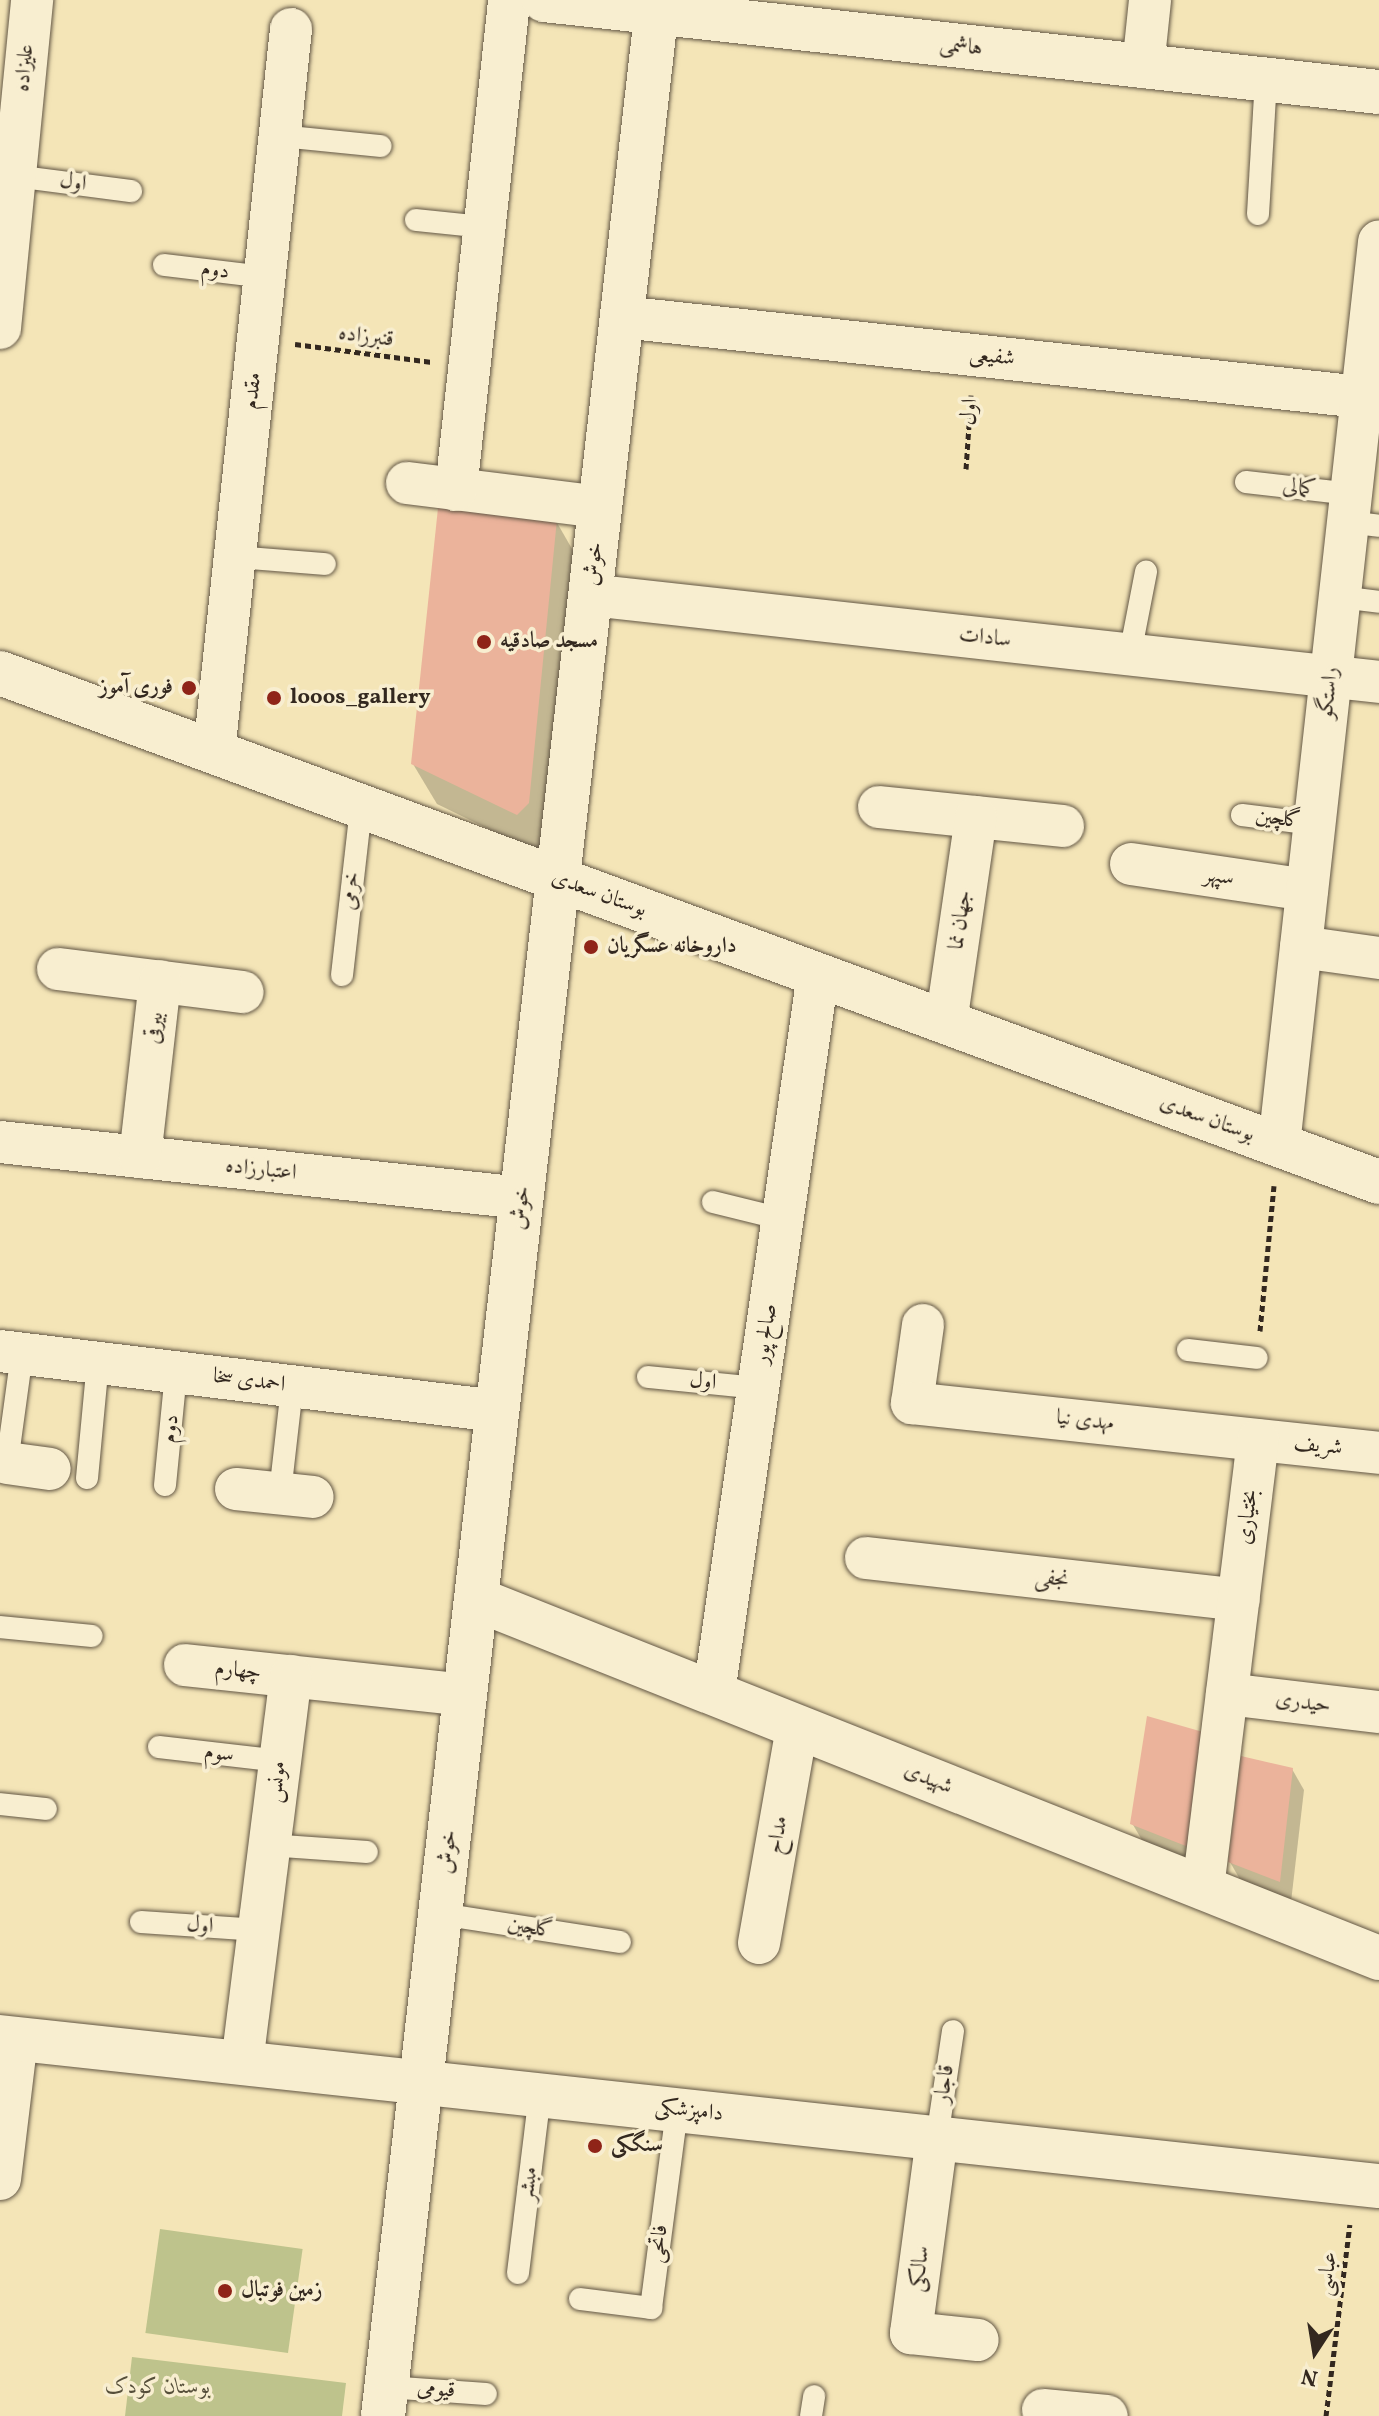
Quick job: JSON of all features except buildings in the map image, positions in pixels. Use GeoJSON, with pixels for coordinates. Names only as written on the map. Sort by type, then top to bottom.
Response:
{"type":"FeatureCollection","features":[{"type":"Feature","properties":{"kind":"main road","name":"هاشمی"},"geometry":{"type":"LineString","coordinates":[[544,0],[658,7],[1143,67],[1379,92]]}},
{"type":"Feature","properties":{"kind":"main road","name":"خوش"},"geometry":{"type":"LineString","coordinates":[[385,2401],[658,7]]}},
{"type":"Feature","properties":{"kind":"main road","name":"بوستان سعدی"},"geometry":{"type":"LineString","coordinates":[[0,673],[1379,1182]]}},
{"type":"Feature","properties":{"kind":"main road","name":"شهیدی"},"geometry":{"type":"LineString","coordinates":[[476,1599],[1379,1958]]}},
{"type":"Feature","properties":{"kind":"main road","name":"دامپزشکی"},"geometry":{"type":"LineString","coordinates":[[8,2038],[1367,2185]]}},
{"type":"Feature","properties":{"kind":"street","name":"علیزاده"},"geometry":{"type":"LineString","coordinates":[[0,328],[9,188],[32,0]]}},
{"type":"Feature","properties":{"kind":"street"},"geometry":{"type":"LineString","coordinates":[[456,490],[509,0]]}},
{"type":"Feature","properties":{"kind":"street"},"geometry":{"type":"LineString","coordinates":[[1143,67],[1150,0]]}},
{"type":"Feature","properties":{"kind":"street","name":"مقدم"},"geometry":{"type":"LineString","coordinates":[[214,752],[291,29]]}},
{"type":"Feature","properties":{"kind":"street","name":"راستگو"},"geometry":{"type":"LineString","coordinates":[[1279,1145],[1331,677],[1359,599],[1359,514],[1378,259]]}},
{"type":"Feature","properties":{"kind":"street","name":"شفیعی"},"geometry":{"type":"LineString","coordinates":[[622,317],[1370,398]]}},
{"type":"Feature","properties":{"kind":"street"},"geometry":{"type":"LineString","coordinates":[[407,483],[601,507]]}},
{"type":"Feature","properties":{"kind":"street","name":"سادات"},"geometry":{"type":"LineString","coordinates":[[590,595],[1379,682]]}},
{"type":"Feature","properties":{"kind":"street"},"geometry":{"type":"LineString","coordinates":[[879,807],[1063,826]]}},
{"type":"Feature","properties":{"kind":"street","name":"جهان نما"},"geometry":{"type":"LineString","coordinates":[[946,1023],[976,817]]}},
{"type":"Feature","properties":{"kind":"street","name":"سپهر"},"geometry":{"type":"LineString","coordinates":[[1131,864],[1307,890]]}},
{"type":"Feature","properties":{"kind":"street"},"geometry":{"type":"LineString","coordinates":[[1301,947],[1379,958]]}},
{"type":"Feature","properties":{"kind":"street"},"geometry":{"type":"LineString","coordinates":[[58,969],[160,981]]}},
{"type":"Feature","properties":{"kind":"street","name":"صالح پور"},"geometry":{"type":"LineString","coordinates":[[714,1693],[818,975]]}},
{"type":"Feature","properties":{"kind":"street","name":"بیرقی"},"geometry":{"type":"LineString","coordinates":[[140,1157],[160,981],[243,992]]}},
{"type":"Feature","properties":{"kind":"street","name":"اعتبارزاده"},"geometry":{"type":"LineString","coordinates":[[0,1142],[522,1198]]}},
{"type":"Feature","properties":{"kind":"street","name":"مهدی نیا"},"geometry":{"type":"LineString","coordinates":[[923,1325],[912,1403],[1258,1440]]}},
{"type":"Feature","properties":{"kind":"street","name":"احمدی سخا"},"geometry":{"type":"LineString","coordinates":[[11,1352],[497,1411]]}},
{"type":"Feature","properties":{"kind":"street","name":"شریف"},"geometry":{"type":"LineString","coordinates":[[1258,1440],[1379,1453]]}},
{"type":"Feature","properties":{"kind":"street","name":"بختیاری"},"geometry":{"type":"LineString","coordinates":[[1203,1888],[1258,1440]]}},
{"type":"Feature","properties":{"kind":"street"},"geometry":{"type":"LineString","coordinates":[[7,1463],[69,1474]]}},
{"type":"Feature","properties":{"kind":"street"},"geometry":{"type":"LineString","coordinates":[[236,1489],[297,1495]]}},
{"type":"Feature","properties":{"kind":"street","name":"نجفی"},"geometry":{"type":"LineString","coordinates":[[866,1558],[1239,1600]]}},
{"type":"Feature","properties":{"kind":"street","name":"چهارم"},"geometry":{"type":"LineString","coordinates":[[185,1665],[291,1676]]}},
{"type":"Feature","properties":{"kind":"street"},"geometry":{"type":"LineString","coordinates":[[291,1676],[465,1695]]}},
{"type":"Feature","properties":{"kind":"street","name":"مونس"},"geometry":{"type":"LineString","coordinates":[[242,2063],[291,1676]]}},
{"type":"Feature","properties":{"kind":"street","name":"حیدری"},"geometry":{"type":"LineString","coordinates":[[1227,1694],[1379,1712]]}},
{"type":"Feature","properties":{"kind":"street","name":"مداح"},"geometry":{"type":"LineString","coordinates":[[759,1943],[797,1727]]}},
{"type":"Feature","properties":{"kind":"street"},"geometry":{"type":"LineString","coordinates":[[0,2179],[8,2038]]}},
{"type":"Feature","properties":{"kind":"street","name":"سالکی"},"geometry":{"type":"LineString","coordinates":[[937,2138],[911,2333],[978,2340]]}},
{"type":"Feature","properties":{"kind":"street"},"geometry":{"type":"LineString","coordinates":[[1043,2410],[1107,2416]]}},
{"type":"Feature","properties":{"kind":"lane"},"geometry":{"type":"LineString","coordinates":[[1258,214],[1266,80]]}},
{"type":"Feature","properties":{"kind":"lane"},"geometry":{"type":"LineString","coordinates":[[280,136],[381,146]]}},
{"type":"Feature","properties":{"kind":"lane","name":"اول"},"geometry":{"type":"LineString","coordinates":[[9,188],[131,191]]}},
{"type":"Feature","properties":{"kind":"lane"},"geometry":{"type":"LineString","coordinates":[[416,220],[484,227]]}},
{"type":"Feature","properties":{"kind":"lane","name":"دوم"},"geometry":{"type":"LineString","coordinates":[[164,265],[265,277]]}},
{"type":"Feature","properties":{"kind":"lane","name":"کمالی"},"geometry":{"type":"LineString","coordinates":[[1246,482],[1359,514]]}},
{"type":"Feature","properties":{"kind":"lane"},"geometry":{"type":"LineString","coordinates":[[236,557],[325,564]]}},
{"type":"Feature","properties":{"kind":"lane"},"geometry":{"type":"LineString","coordinates":[[1130,654],[1146,572]]}},
{"type":"Feature","properties":{"kind":"lane","name":"خرمی"},"geometry":{"type":"LineString","coordinates":[[342,975],[361,807]]}},
{"type":"Feature","properties":{"kind":"lane","name":"گلچین"},"geometry":{"type":"LineString","coordinates":[[1242,815],[1314,824]]}},
{"type":"Feature","properties":{"kind":"lane"},"geometry":{"type":"LineString","coordinates":[[713,1202],[782,1219]]}},
{"type":"Feature","properties":{"kind":"lane"},"geometry":{"type":"LineString","coordinates":[[1188,1350],[1257,1358]]}},
{"type":"Feature","properties":{"kind":"lane"},"geometry":{"type":"LineString","coordinates":[[7,1463],[11,1352]]}},
{"type":"Feature","properties":{"kind":"lane"},"geometry":{"type":"LineString","coordinates":[[69,1474],[98,1362]]}},
{"type":"Feature","properties":{"kind":"lane","name":"دوم"},"geometry":{"type":"LineString","coordinates":[[165,1485],[176,1372]]}},
{"type":"Feature","properties":{"kind":"lane","name":"اول"},"geometry":{"type":"LineString","coordinates":[[648,1377],[758,1388]]}},
{"type":"Feature","properties":{"kind":"lane"},"geometry":{"type":"LineString","coordinates":[[292,1387],[297,1495]]}},
{"type":"Feature","properties":{"kind":"lane"},"geometry":{"type":"LineString","coordinates":[[0,1627],[92,1636]]}},
{"type":"Feature","properties":{"kind":"lane","name":"سوم"},"geometry":{"type":"LineString","coordinates":[[159,1747],[280,1761]]}},
{"type":"Feature","properties":{"kind":"lane"},"geometry":{"type":"LineString","coordinates":[[0,1804],[46,1809]]}},
{"type":"Feature","properties":{"kind":"lane"},"geometry":{"type":"LineString","coordinates":[[269,1845],[367,1852]]}},
{"type":"Feature","properties":{"kind":"lane","name":"گلچین"},"geometry":{"type":"LineString","coordinates":[[441,1914],[620,1942]]}},
{"type":"Feature","properties":{"kind":"lane","name":"اول"},"geometry":{"type":"LineString","coordinates":[[141,1922],[259,1930]]}},
{"type":"Feature","properties":{"kind":"lane","name":"قاجار"},"geometry":{"type":"LineString","coordinates":[[937,2138],[953,2031]]}},
{"type":"Feature","properties":{"kind":"lane","name":"مبشر"},"geometry":{"type":"LineString","coordinates":[[518,2273],[540,2095]]}},
{"type":"Feature","properties":{"kind":"lane","name":"فاتحی"},"geometry":{"type":"LineString","coordinates":[[580,2299],[651,2308],[677,2110]]}},
{"type":"Feature","properties":{"kind":"lane","name":"قیومی"},"geometry":{"type":"LineString","coordinates":[[385,2401],[486,2394]]}},
{"type":"Feature","properties":{"kind":"path","name":"قنبرزاده"},"geometry":{"type":"LineString","coordinates":[[258,339],[470,367]]}},
{"type":"Feature","properties":{"kind":"path","name":"اول"},"geometry":{"type":"LineString","coordinates":[[966,469],[974,355]]}},
{"type":"Feature","properties":{"kind":"path"},"geometry":{"type":"LineString","coordinates":[[1257,1358],[1279,1145]]}},
{"type":"Feature","properties":{"kind":"path","name":"عباسی"},"geometry":{"type":"LineString","coordinates":[[1326,2416],[1367,2185]]}},
{"type":"Feature","properties":{"kind":"green space","name":"زمین فوتبال"},"geometry":{"type":"Polygon","coordinates":[[[160,2229],[303,2249],[288,2353],[145,2333],[160,2229]]]}},
{"type":"Feature","properties":{"kind":"green space","name":"بوستان کودک"},"geometry":{"type":"Polygon","coordinates":[[[132,2357],[346,2383],[342,2416],[125,2416],[132,2357]]]}},
{"type":"Feature","properties":{"kind":"place","name":"مسجد صادقیه"},"geometry":{"type":"Point","coordinates":[484,642]}},
{"type":"Feature","properties":{"kind":"place","name":"فوری آموز"},"geometry":{"type":"Point","coordinates":[189,688]}},
{"type":"Feature","properties":{"kind":"place","name":"looos_gallery"},"geometry":{"type":"Point","coordinates":[274,698]}},
{"type":"Feature","properties":{"kind":"place","name":"داروخانه عسگریان"},"geometry":{"type":"Point","coordinates":[591,947]}},
{"type":"Feature","properties":{"kind":"place","name":"سنگکی"},"geometry":{"type":"Point","coordinates":[595,2146]}},
{"type":"Feature","properties":{"kind":"place","name":"زمین فوتبال"},"geometry":{"type":"Point","coordinates":[225,2291]}}]}
